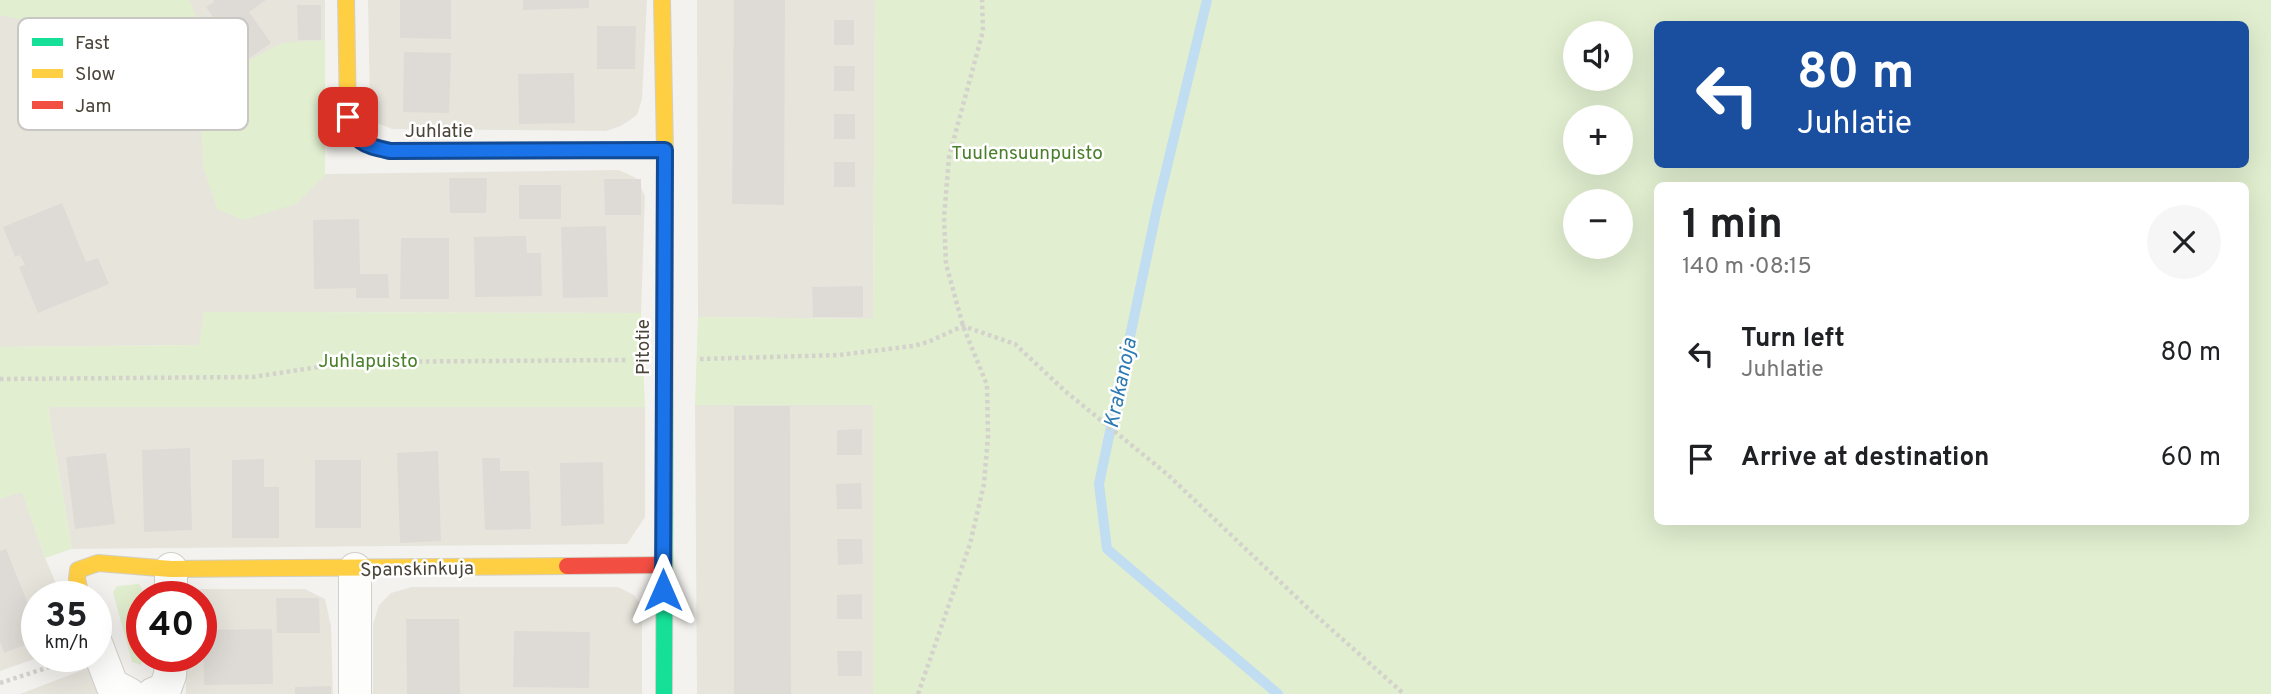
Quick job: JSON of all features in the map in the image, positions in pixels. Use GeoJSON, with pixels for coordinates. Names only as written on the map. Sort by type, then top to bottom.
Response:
{"type":"FeatureCollection","features":[{"type":"Feature","properties":{"kind":"street","name":"Juhlatie"},"geometry":{"type":"LineString","coordinates":[[346,0],[348,117],[353,135],[369,147],[390,151],[665,150]]}},
{"type":"Feature","properties":{"kind":"street","name":"Pitotie"},"geometry":{"type":"LineString","coordinates":[[662,0],[665,150],[664,694]]}},
{"type":"Feature","properties":{"kind":"street","name":"Spanskinkuja"},"geometry":{"type":"LineString","coordinates":[[77,581],[78,570],[99,563],[164,581]]}},
{"type":"Feature","properties":{"kind":"street","name":"Spanskinkuja"},"geometry":{"type":"LineString","coordinates":[[197,581],[355,569],[663,565]]}},
{"type":"Feature","properties":{"kind":"street"},"geometry":{"type":"LineString","coordinates":[[355,569],[355,694]]}},
{"type":"Feature","properties":{"kind":"street"},"geometry":{"type":"LineString","coordinates":[[107,672],[112,685],[129,694]]}},
{"type":"Feature","properties":{"kind":"street"},"geometry":{"type":"LineString","coordinates":[[153,694],[165,689],[170,672]]}},
{"type":"Feature","properties":{"kind":"path"},"geometry":{"type":"LineString","coordinates":[[918,694],[970,544],[984,484],[988,436],[987,385],[963,326],[946,264],[944,218],[949,158],[983,31],[982,0]]}},
{"type":"Feature","properties":{"kind":"path"},"geometry":{"type":"LineString","coordinates":[[0,379],[253,377],[351,362],[839,355],[913,346],[963,326],[1015,344],[1065,391],[1167,474],[1312,612],[1404,694]]}},
{"type":"Feature","properties":{"kind":"path"},"geometry":{"type":"LineString","coordinates":[[0,683],[33,672]]}},
{"type":"Feature","properties":{"kind":"shaded area"},"geometry":{"type":"Polygon","coordinates":[[[0,0],[325,0],[325,174],[619,170],[636,178],[645,196],[641,313],[204,312],[200,345],[0,347],[0,0]]]}},
{"type":"Feature","properties":{"kind":"shaded area"},"geometry":{"type":"Polygon","coordinates":[[[368,0],[647,0],[642,99],[637,115],[621,126],[606,131],[392,129],[377,123],[370,108],[368,0]]]}},
{"type":"Feature","properties":{"kind":"shaded area"},"geometry":{"type":"Polygon","coordinates":[[[697,0],[875,0],[873,319],[698,317],[697,0]]]}},
{"type":"Feature","properties":{"kind":"shaded area"},"geometry":{"type":"Polygon","coordinates":[[[874,404],[873,694],[697,694],[695,405],[874,404]]]}},
{"type":"Feature","properties":{"kind":"shaded area"},"geometry":{"type":"Polygon","coordinates":[[[48,407],[645,407],[645,517],[627,544],[72,549],[48,407]]]}},
{"type":"Feature","properties":{"kind":"shaded area"},"geometry":{"type":"Polygon","coordinates":[[[22,491],[55,581],[21,581],[21,664],[0,671],[0,499],[22,491]]]}},
{"type":"Feature","properties":{"kind":"shaded area"},"geometry":{"type":"Polygon","coordinates":[[[412,587],[618,587],[634,595],[642,607],[642,694],[373,694],[373,624],[379,605],[391,593],[412,587]]]}},
{"type":"Feature","properties":{"kind":"shaded area"},"geometry":{"type":"Polygon","coordinates":[[[217,589],[305,589],[325,599],[331,626],[333,694],[186,694],[186,672],[217,672],[217,589]]]}},
{"type":"Feature","properties":{"kind":"shaded area"},"geometry":{"type":"Polygon","coordinates":[[[77,672],[95,672],[102,694],[20,694],[77,672]]]}},
{"type":"Feature","properties":{"kind":"green space"},"geometry":{"type":"Polygon","coordinates":[[[0,0],[189,0],[197,18],[18,19],[0,15],[0,0]]]}},
{"type":"Feature","properties":{"kind":"green space","name":"Tuulensuunpuisto"},"geometry":{"type":"Polygon","coordinates":[[[875,0],[2271,0],[2271,694],[873,694],[873,405],[695,405],[698,317],[873,319],[875,0]]]}},
{"type":"Feature","properties":{"kind":"green space"},"geometry":{"type":"Polygon","coordinates":[[[325,40],[325,175],[296,204],[243,220],[217,209],[203,166],[201,130],[248,130],[248,61],[282,43],[325,40]]]}},
{"type":"Feature","properties":{"kind":"green space","name":"Juhlapuisto"},"geometry":{"type":"Polygon","coordinates":[[[204,312],[641,313],[645,407],[48,407],[72,549],[45,558],[22,492],[0,499],[0,347],[199,345],[204,312]]]}},
{"type":"Feature","properties":{"kind":"green space"},"geometry":{"type":"Polygon","coordinates":[[[126,585],[126,640],[113,592],[117,586],[126,585]]]}},
{"type":"Feature","properties":{"kind":"building"},"geometry":{"type":"Polygon","coordinates":[[[213,0],[266,0],[249,12],[271,43],[248,59],[248,18],[214,18],[206,7],[214,2],[213,0]]]}},
{"type":"Feature","properties":{"kind":"building"},"geometry":{"type":"Polygon","coordinates":[[[400,0],[451,0],[451,39],[400,38],[400,0]]]}},
{"type":"Feature","properties":{"kind":"building"},"geometry":{"type":"Polygon","coordinates":[[[523,0],[589,0],[589,8],[523,10],[523,0]]]}},
{"type":"Feature","properties":{"kind":"building"},"geometry":{"type":"Polygon","coordinates":[[[734,0],[785,0],[784,205],[732,204],[734,0]]]}},
{"type":"Feature","properties":{"kind":"building"},"geometry":{"type":"Polygon","coordinates":[[[297,5],[321,5],[321,40],[298,40],[297,5]]]}},
{"type":"Feature","properties":{"kind":"building"},"geometry":{"type":"Polygon","coordinates":[[[834,20],[854,20],[854,45],[834,45],[834,20]]]}},
{"type":"Feature","properties":{"kind":"building"},"geometry":{"type":"Polygon","coordinates":[[[597,26],[636,26],[635,69],[597,69],[597,26]]]}},
{"type":"Feature","properties":{"kind":"building"},"geometry":{"type":"Polygon","coordinates":[[[404,52],[451,53],[449,113],[403,112],[404,52]]]}},
{"type":"Feature","properties":{"kind":"building"},"geometry":{"type":"Polygon","coordinates":[[[834,66],[855,66],[854,91],[834,91],[834,66]]]}},
{"type":"Feature","properties":{"kind":"building"},"geometry":{"type":"Polygon","coordinates":[[[574,73],[575,123],[519,124],[518,74],[574,73]]]}},
{"type":"Feature","properties":{"kind":"building"},"geometry":{"type":"Polygon","coordinates":[[[834,114],[855,114],[855,139],[834,139],[834,114]]]}},
{"type":"Feature","properties":{"kind":"building"},"geometry":{"type":"Polygon","coordinates":[[[834,162],[855,162],[855,187],[834,187],[834,162]]]}},
{"type":"Feature","properties":{"kind":"building"},"geometry":{"type":"Polygon","coordinates":[[[449,178],[487,178],[486,213],[450,213],[449,178]]]}},
{"type":"Feature","properties":{"kind":"building"},"geometry":{"type":"Polygon","coordinates":[[[604,179],[641,179],[641,215],[605,215],[604,179]]]}},
{"type":"Feature","properties":{"kind":"building"},"geometry":{"type":"Polygon","coordinates":[[[519,185],[561,185],[561,219],[519,219],[519,185]]]}},
{"type":"Feature","properties":{"kind":"building"},"geometry":{"type":"Polygon","coordinates":[[[62,203],[86,262],[98,258],[109,284],[38,313],[19,267],[25,265],[20,255],[15,257],[3,227],[62,203]]]}},
{"type":"Feature","properties":{"kind":"building"},"geometry":{"type":"Polygon","coordinates":[[[359,219],[360,274],[388,274],[389,298],[356,298],[356,288],[314,289],[313,220],[359,219]]]}},
{"type":"Feature","properties":{"kind":"building"},"geometry":{"type":"Polygon","coordinates":[[[606,226],[608,297],[563,298],[561,227],[606,226]]]}},
{"type":"Feature","properties":{"kind":"building"},"geometry":{"type":"Polygon","coordinates":[[[526,236],[527,253],[541,253],[542,296],[475,297],[474,237],[526,236]]]}},
{"type":"Feature","properties":{"kind":"building"},"geometry":{"type":"Polygon","coordinates":[[[401,238],[449,238],[449,299],[400,299],[401,238]]]}},
{"type":"Feature","properties":{"kind":"building"},"geometry":{"type":"Polygon","coordinates":[[[863,286],[863,317],[813,317],[812,287],[863,286]]]}},
{"type":"Feature","properties":{"kind":"building"},"geometry":{"type":"Polygon","coordinates":[[[734,406],[790,406],[791,694],[734,694],[734,406]]]}},
{"type":"Feature","properties":{"kind":"building"},"geometry":{"type":"Polygon","coordinates":[[[862,429],[862,455],[837,455],[837,430],[862,429]]]}},
{"type":"Feature","properties":{"kind":"building"},"geometry":{"type":"Polygon","coordinates":[[[190,448],[192,530],[144,532],[142,450],[190,448]]]}},
{"type":"Feature","properties":{"kind":"building"},"geometry":{"type":"Polygon","coordinates":[[[438,451],[441,541],[400,543],[397,453],[438,451]]]}},
{"type":"Feature","properties":{"kind":"building"},"geometry":{"type":"Polygon","coordinates":[[[106,453],[115,524],[75,529],[66,457],[106,453]]]}},
{"type":"Feature","properties":{"kind":"building"},"geometry":{"type":"Polygon","coordinates":[[[482,458],[500,458],[500,471],[529,471],[531,529],[485,530],[482,458]]]}},
{"type":"Feature","properties":{"kind":"building"},"geometry":{"type":"Polygon","coordinates":[[[264,459],[264,487],[279,487],[279,538],[232,538],[232,460],[264,459]]]}},
{"type":"Feature","properties":{"kind":"building"},"geometry":{"type":"Polygon","coordinates":[[[315,460],[361,460],[361,528],[315,528],[315,460]]]}},
{"type":"Feature","properties":{"kind":"building"},"geometry":{"type":"Polygon","coordinates":[[[603,462],[604,524],[561,526],[560,463],[603,462]]]}},
{"type":"Feature","properties":{"kind":"building"},"geometry":{"type":"Polygon","coordinates":[[[861,483],[862,509],[837,509],[836,484],[861,483]]]}},
{"type":"Feature","properties":{"kind":"building"},"geometry":{"type":"Polygon","coordinates":[[[837,539],[862,539],[863,564],[838,565],[837,539]]]}},
{"type":"Feature","properties":{"kind":"building"},"geometry":{"type":"Polygon","coordinates":[[[6,549],[21,586],[21,646],[4,653],[0,642],[0,551],[6,549]]]}},
{"type":"Feature","properties":{"kind":"building"},"geometry":{"type":"Polygon","coordinates":[[[862,594],[862,619],[837,619],[837,595],[862,594]]]}},
{"type":"Feature","properties":{"kind":"building"},"geometry":{"type":"Polygon","coordinates":[[[276,598],[319,598],[320,633],[277,633],[276,598]]]}},
{"type":"Feature","properties":{"kind":"building"},"geometry":{"type":"Polygon","coordinates":[[[406,619],[459,619],[460,694],[407,694],[406,619]]]}},
{"type":"Feature","properties":{"kind":"building"},"geometry":{"type":"Polygon","coordinates":[[[272,629],[273,684],[204,685],[204,672],[217,672],[217,630],[272,629]]]}},
{"type":"Feature","properties":{"kind":"building"},"geometry":{"type":"Polygon","coordinates":[[[514,631],[590,632],[589,688],[513,687],[514,631]]]}},
{"type":"Feature","properties":{"kind":"building"},"geometry":{"type":"Polygon","coordinates":[[[837,651],[862,651],[862,676],[838,676],[837,651]]]}},
{"type":"Feature","properties":{"kind":"building"},"geometry":{"type":"Polygon","coordinates":[[[331,686],[331,694],[295,694],[295,687],[331,686]]]}},
{"type":"Feature","properties":{"kind":"waterway","name":"Krakanoja"},"geometry":{"type":"LineString","coordinates":[[1207,0],[1157,208],[1099,484],[1107,549],[1278,694]]}},
{"type":"Feature","properties":{"kind":"traffic: fast"},"geometry":{"type":"LineString","coordinates":[[664,694],[665,359]]}},
{"type":"Feature","properties":{"kind":"traffic: slow"},"geometry":{"type":"LineString","coordinates":[[346,0],[348,117],[359,137],[375,147],[390,151],[665,150]]}},
{"type":"Feature","properties":{"kind":"traffic: slow"},"geometry":{"type":"LineString","coordinates":[[662,0],[665,359]]}},
{"type":"Feature","properties":{"kind":"traffic: slow"},"geometry":{"type":"LineString","coordinates":[[77,581],[78,570],[98,563],[171,569],[567,566]]}},
{"type":"Feature","properties":{"kind":"traffic: jam"},"geometry":{"type":"LineString","coordinates":[[567,566],[663,565]]}},
{"type":"Feature","properties":{"kind":"route"},"geometry":{"type":"LineString","coordinates":[[348,117],[353,135],[369,147],[390,151],[665,150],[663,590]]}}]}
